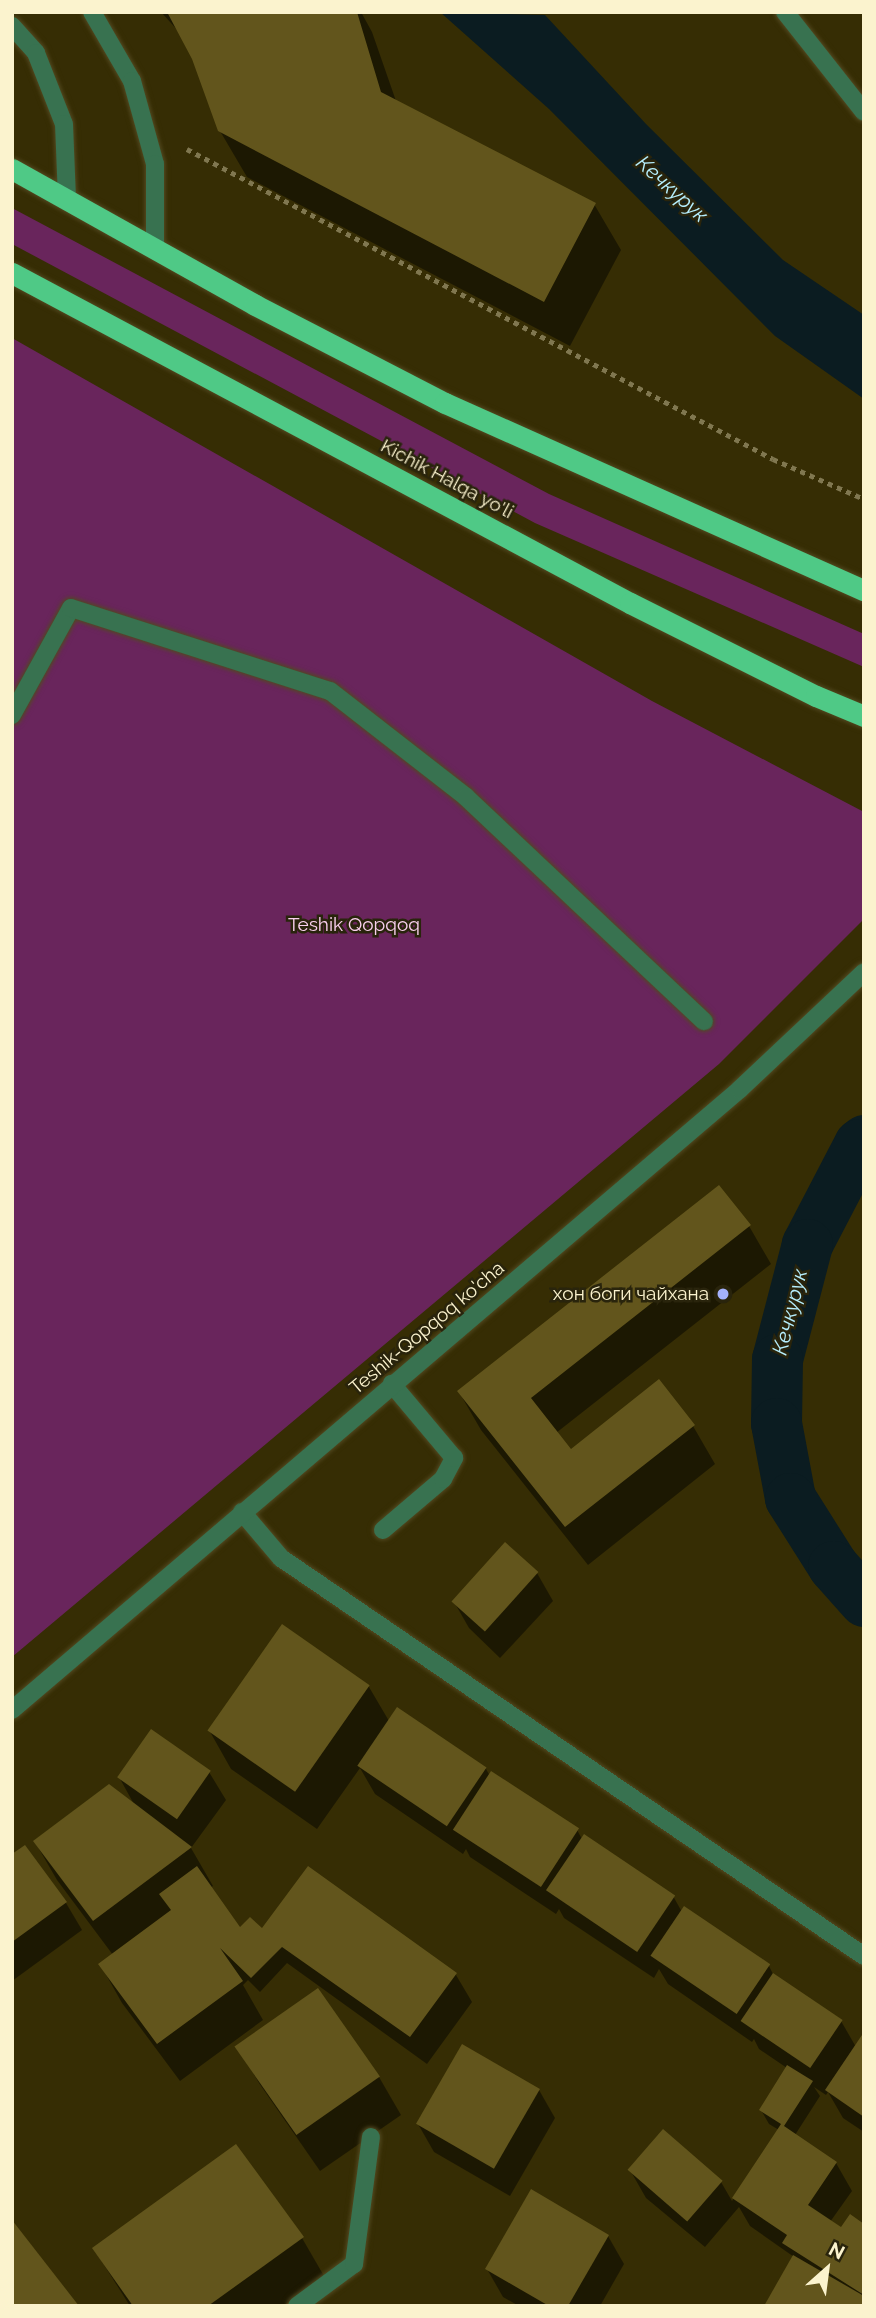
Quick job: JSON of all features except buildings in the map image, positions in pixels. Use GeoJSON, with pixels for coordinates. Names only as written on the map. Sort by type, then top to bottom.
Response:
{"type":"FeatureCollection","features":[{"type":"Feature","properties":{"kind":"highway"},"geometry":{"type":"LineString","coordinates":[[12,169],[155,250],[445,403],[864,590]]}},
{"type":"Feature","properties":{"kind":"highway","name":"Kichik Halqa yo'li"},"geometry":{"type":"LineString","coordinates":[[12,273],[630,603],[816,696],[864,716]]}},
{"type":"Feature","properties":{"kind":"street"},"geometry":{"type":"LineString","coordinates":[[92,12],[132,81],[155,164],[155,250]]}},
{"type":"Feature","properties":{"kind":"street"},"geometry":{"type":"LineString","coordinates":[[785,12],[864,112]]}},
{"type":"Feature","properties":{"kind":"street"},"geometry":{"type":"LineString","coordinates":[[12,26],[36,53],[64,124],[68,200]]}},
{"type":"Feature","properties":{"kind":"street"},"geometry":{"type":"LineString","coordinates":[[12,715],[71,608],[330,691],[466,796],[704,1021]]}},
{"type":"Feature","properties":{"kind":"street","name":"Teshik-Qopqoq ko'cha"},"geometry":{"type":"LineString","coordinates":[[12,1710],[740,1089],[864,972]]}},
{"type":"Feature","properties":{"kind":"street"},"geometry":{"type":"LineString","coordinates":[[383,1530],[443,1479],[454,1458],[392,1384]]}},
{"type":"Feature","properties":{"kind":"street"},"geometry":{"type":"LineString","coordinates":[[242,1512],[281,1558],[864,1956]]}},
{"type":"Feature","properties":{"kind":"street"},"geometry":{"type":"LineString","coordinates":[[297,2306],[354,2264],[371,2137]]}},
{"type":"Feature","properties":{"kind":"path"},"geometry":{"type":"LineString","coordinates":[[175,142],[773,458],[864,499]]}},
{"type":"Feature","properties":{"kind":"green space"},"geometry":{"type":"Polygon","coordinates":[[[12,208],[549,494],[864,634],[864,667],[535,523],[12,244],[12,208]]]}},
{"type":"Feature","properties":{"kind":"green space","name":"Teshik Qopqoq"},"geometry":{"type":"Polygon","coordinates":[[[12,338],[652,701],[864,812],[864,919],[719,1064],[12,1657],[12,338]]]}},
{"type":"Feature","properties":{"kind":"water"},"geometry":{"type":"Polygon","coordinates":[[[440,12],[545,15],[646,124],[783,260],[864,315],[864,399],[775,336],[549,109],[440,12]]]}},
{"type":"Feature","properties":{"kind":"waterway","name":"Кечкурук"},"geometry":{"type":"LineString","coordinates":[[864,1140],[859,1144],[807,1244],[777,1359],[776,1423],[790,1498],[833,1566],[864,1601]]}},
{"type":"Feature","properties":{"kind":"place","name":"хон боги чайхана"},"geometry":{"type":"Point","coordinates":[723,1294]}}]}
